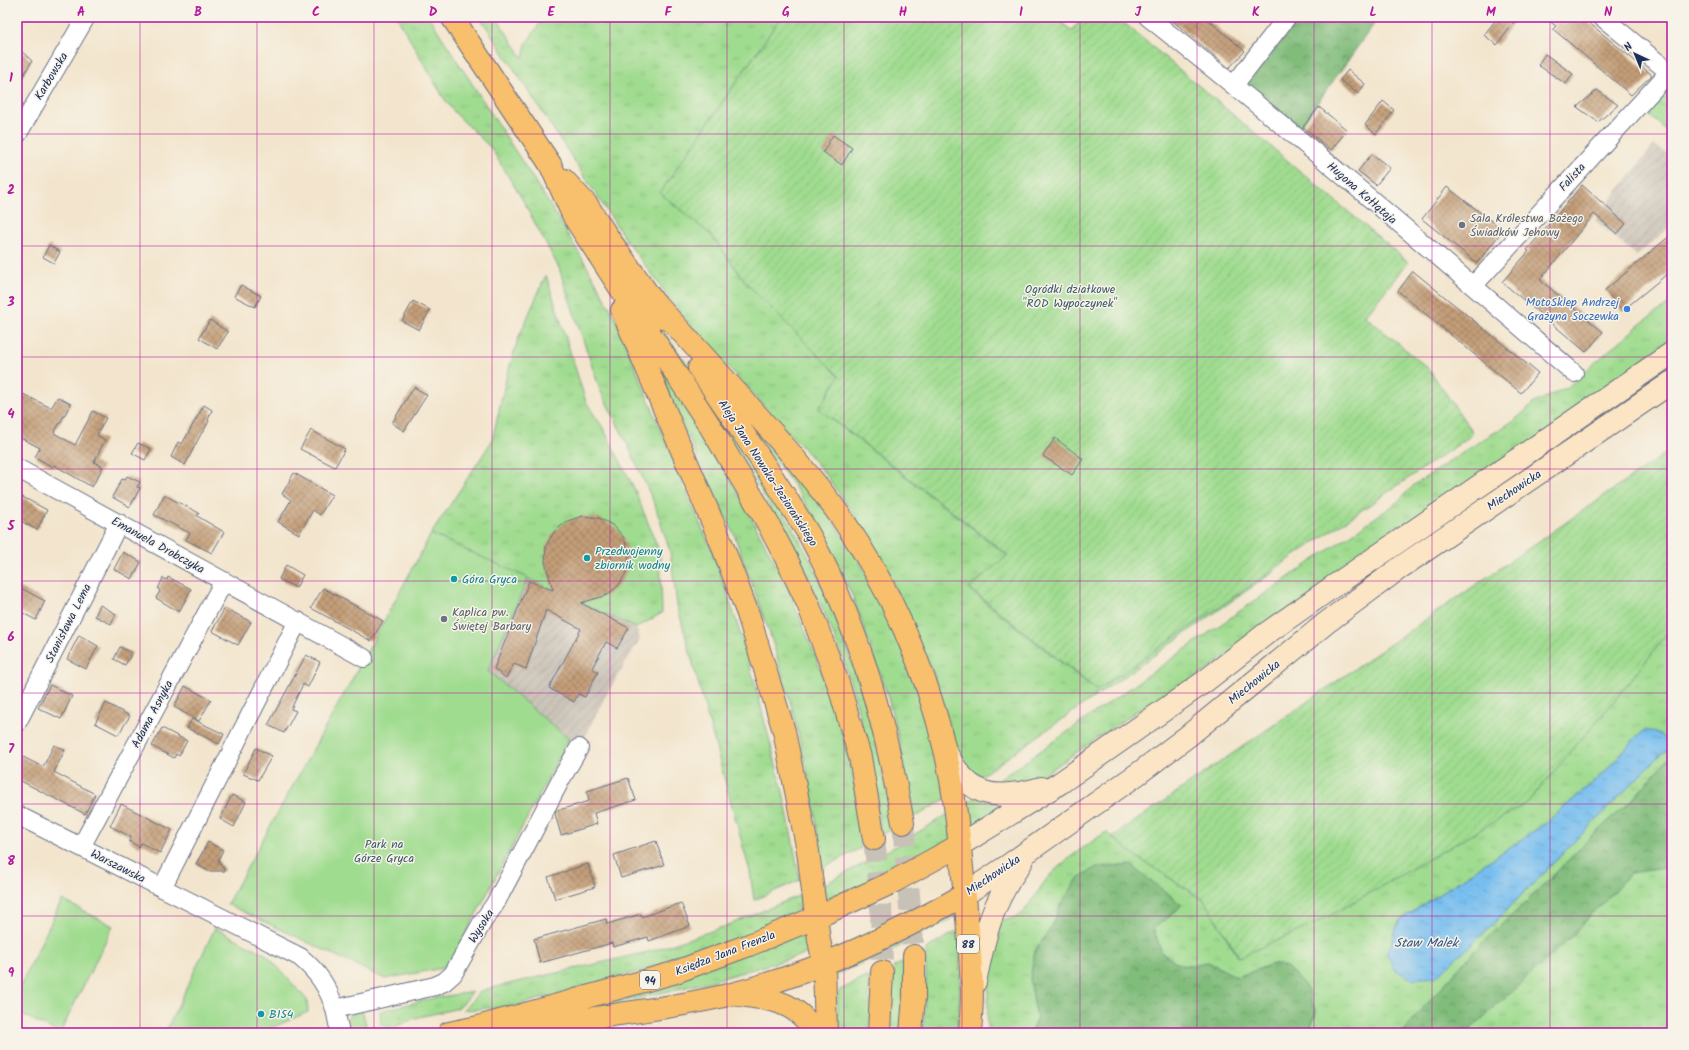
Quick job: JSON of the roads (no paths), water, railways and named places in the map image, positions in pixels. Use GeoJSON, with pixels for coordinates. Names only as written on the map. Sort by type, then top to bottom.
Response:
{"type":"FeatureCollection","features":[{"type":"Feature","properties":{"kind":"main road","name":"Aleja Jana Nowaka-Jeziorańskiego"},"geometry":{"type":"LineString","coordinates":[[452,17],[550,164],[587,205],[609,239],[657,305],[775,481],[813,542],[841,600],[857,641],[877,704],[892,762],[903,823]]}},
{"type":"Feature","properties":{"kind":"main road","name":"Aleja Jana Nowaka-Jeziorańskiego"},"geometry":{"type":"LineString","coordinates":[[550,164],[574,217],[710,426],[765,518],[790,566],[808,604],[838,683],[860,757],[874,839]]}},
{"type":"Feature","properties":{"kind":"main road"},"geometry":{"type":"LineString","coordinates":[[595,251],[639,349],[721,542],[748,614],[784,731],[808,851],[824,964],[826,1033]]}},
{"type":"Feature","properties":{"kind":"main road"},"geometry":{"type":"LineString","coordinates":[[657,305],[782,443],[841,517],[866,557],[902,628],[919,667],[945,750],[955,802],[960,845]]}},
{"type":"Feature","properties":{"kind":"main road","name":"Miechowicka"},"geometry":{"type":"LineString","coordinates":[[960,845],[1060,783],[1204,682],[1267,633],[1331,588],[1672,353]]}},
{"type":"Feature","properties":{"kind":"main road","name":"Miechowicka"},"geometry":{"type":"LineString","coordinates":[[824,964],[902,930],[964,894],[1006,867],[1139,773],[1188,736],[1326,623],[1401,567],[1672,382]]}},
{"type":"Feature","properties":{"kind":"main road"},"geometry":{"type":"LineString","coordinates":[[945,750],[954,768],[961,776],[968,783],[984,792],[1012,795],[1060,783]]}},
{"type":"Feature","properties":{"kind":"main road"},"geometry":{"type":"LineString","coordinates":[[972,993],[986,931],[1003,889],[1021,863],[1063,827]]}},
{"type":"Feature","properties":{"kind":"main road","name":"Księdza Jana Frenzla"},"geometry":{"type":"LineString","coordinates":[[449,1033],[478,1027],[673,974],[817,917],[889,884],[960,845]]}},
{"type":"Feature","properties":{"kind":"main road","name":"88"},"geometry":{"type":"LineString","coordinates":[[960,845],[972,993],[970,1033]]}},
{"type":"Feature","properties":{"kind":"main road"},"geometry":{"type":"LineString","coordinates":[[911,1033],[914,997],[914,956]]}},
{"type":"Feature","properties":{"kind":"main road","name":"Księdza Jana Frenzla"},"geometry":{"type":"LineString","coordinates":[[478,1027],[538,1026],[661,1008],[732,994],[824,964]]}},
{"type":"Feature","properties":{"kind":"main road"},"geometry":{"type":"LineString","coordinates":[[879,1033],[882,972]]}},
{"type":"Feature","properties":{"kind":"main road"},"geometry":{"type":"LineString","coordinates":[[732,994],[777,1000],[799,1013],[814,1029],[815,1033]]}},
{"type":"Feature","properties":{"kind":"street","name":"Karbowska"},"geometry":{"type":"LineString","coordinates":[[17,135],[86,17]]}},
{"type":"Feature","properties":{"kind":"street","name":"Hugona Kołłątaja"},"geometry":{"type":"LineString","coordinates":[[1148,17],[1234,84],[1574,373]]}},
{"type":"Feature","properties":{"kind":"street"},"geometry":{"type":"LineString","coordinates":[[1234,84],[1286,17]]}},
{"type":"Feature","properties":{"kind":"street"},"geometry":{"type":"LineString","coordinates":[[1602,17],[1670,70]]}},
{"type":"Feature","properties":{"kind":"street","name":"Falista"},"geometry":{"type":"LineString","coordinates":[[1473,286],[1670,70]]}},
{"type":"Feature","properties":{"kind":"street","name":"Emanuela Drobczyka"},"geometry":{"type":"LineString","coordinates":[[17,468],[364,658]]}},
{"type":"Feature","properties":{"kind":"street","name":"Stanisława Lema"},"geometry":{"type":"LineString","coordinates":[[17,723],[119,523]]}},
{"type":"Feature","properties":{"kind":"street","name":"Adama Asnyka"},"geometry":{"type":"LineString","coordinates":[[81,847],[224,581]]}},
{"type":"Feature","properties":{"kind":"street"},"geometry":{"type":"LineString","coordinates":[[162,888],[298,621]]}},
{"type":"Feature","properties":{"kind":"street","name":"Wysoka"},"geometry":{"type":"LineString","coordinates":[[335,1009],[435,986],[444,982],[453,974],[483,921],[495,904],[579,748]]}},
{"type":"Feature","properties":{"kind":"street","name":"Warszawska"},"geometry":{"type":"LineString","coordinates":[[17,815],[300,957],[312,967],[321,978],[330,994],[335,1009]]}},
{"type":"Feature","properties":{"kind":"street"},"geometry":{"type":"LineString","coordinates":[[335,1009],[340,1033]]}},
{"type":"Feature","properties":{"kind":"water","name":"Staw Malek"},"geometry":{"type":"Polygon","coordinates":[[[1645,730],[1664,738],[1672,747],[1659,756],[1490,927],[1436,977],[1412,979],[1394,969],[1387,954],[1399,921],[1546,823],[1603,774],[1635,738],[1645,730]]]}},
{"type":"Feature","properties":{"kind":"tunnel"},"geometry":{"type":"LineString","coordinates":[[903,823],[914,956]]}},
{"type":"Feature","properties":{"kind":"tunnel"},"geometry":{"type":"LineString","coordinates":[[874,839],[881,898],[882,972]]}},
{"type":"Feature","properties":{"kind":"place","name":"Sala Królestwa Bożego Świadków Jehowy"},"geometry":{"type":"Point","coordinates":[1462,225]}},
{"type":"Feature","properties":{"kind":"place","name":"MotoSklep Andrzej Grażyna Soczewka"},"geometry":{"type":"Point","coordinates":[1627,309]}},
{"type":"Feature","properties":{"kind":"place","name":"Przedwojenny zbiornik wodny"},"geometry":{"type":"Point","coordinates":[587,558]}},
{"type":"Feature","properties":{"kind":"place","name":"Góra Gryca"},"geometry":{"type":"Point","coordinates":[454,579]}},
{"type":"Feature","properties":{"kind":"place","name":"Kaplica pw. Świętej Barbary"},"geometry":{"type":"Point","coordinates":[444,619]}},
{"type":"Feature","properties":{"kind":"place","name":"B154"},"geometry":{"type":"Point","coordinates":[261,1014]}},
{"type":"Feature","properties":{"kind":"park label","name":"Ogródki działkowe \"ROD Wypoczynek\""},"geometry":{"type":"Point","coordinates":[1070,296]}},
{"type":"Feature","properties":{"kind":"park label","name":"Park na Górze Gryca"},"geometry":{"type":"Point","coordinates":[384,851]}}]}
